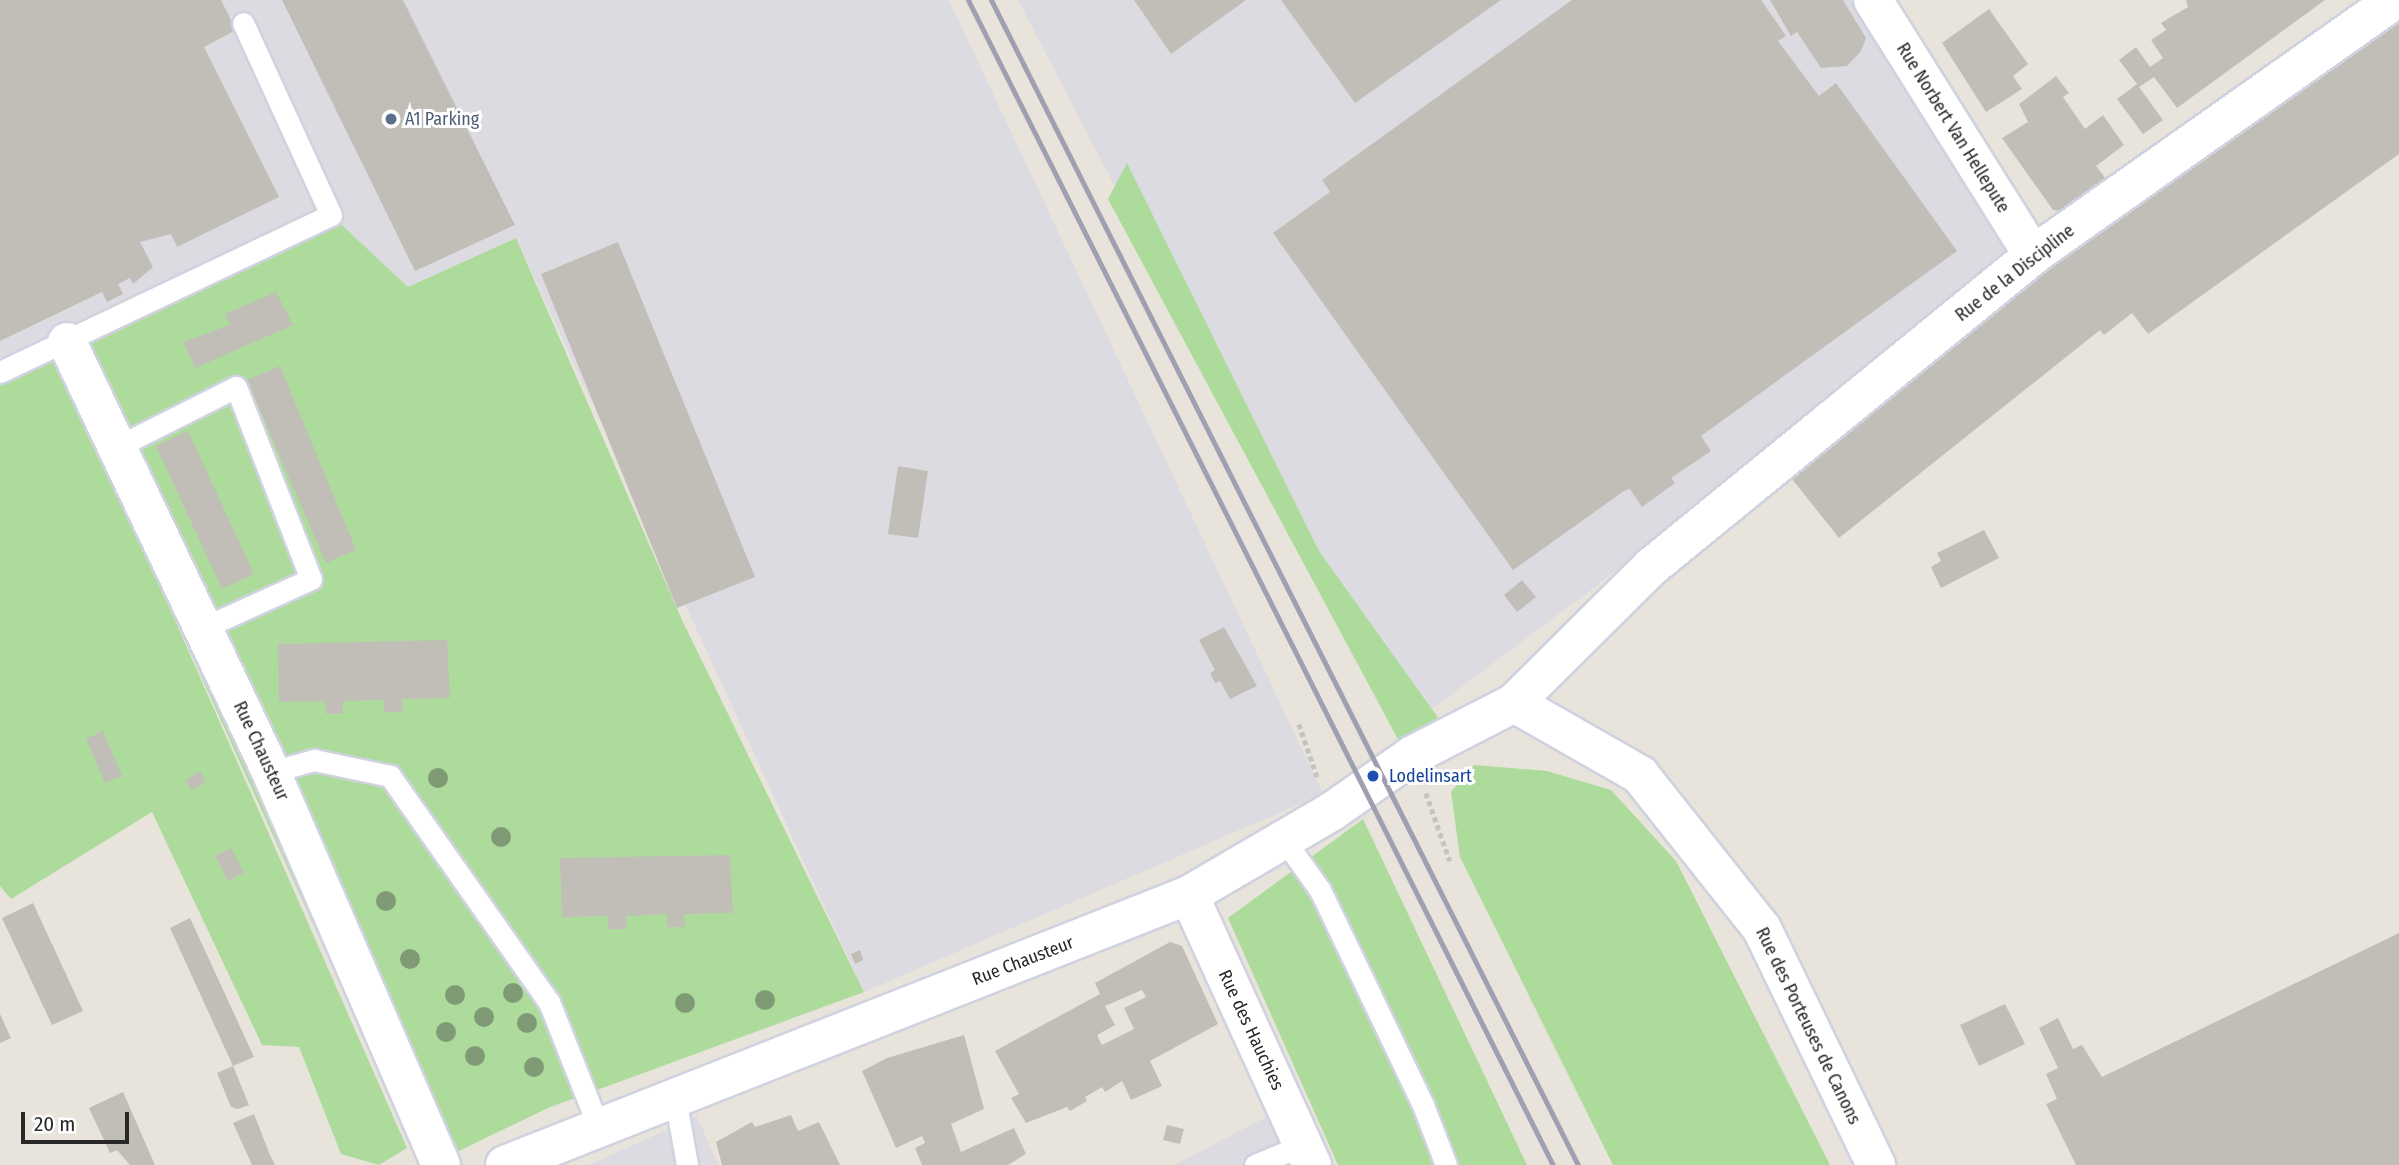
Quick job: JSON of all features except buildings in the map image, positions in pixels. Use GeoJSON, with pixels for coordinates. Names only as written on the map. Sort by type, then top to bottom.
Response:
{"type":"FeatureCollection","features":[{"type":"Feature","properties":{"kind":"street","name":"Rue Norbert Van Hellepute"},"geometry":{"type":"LineString","coordinates":[[1873,0],[2033,256]]}},
{"type":"Feature","properties":{"kind":"street","name":"Rue de la Discipline"},"geometry":{"type":"LineString","coordinates":[[1514,703],[1650,567],[2033,256],[2395,0]]}},
{"type":"Feature","properties":{"kind":"street","name":"Rue Chausteur"},"geometry":{"type":"LineString","coordinates":[[67,342],[271,772],[441,1165]]}},
{"type":"Feature","properties":{"kind":"street","name":"Rue Chausteur"},"geometry":{"type":"LineString","coordinates":[[505,1165],[1189,895],[1282,837],[1331,812],[1413,755],[1514,703]]}},
{"type":"Feature","properties":{"kind":"street","name":"Rue des Porteuses de Canons"},"geometry":{"type":"LineString","coordinates":[[1514,703],[1640,775],[1762,929],[1876,1165]]}},
{"type":"Feature","properties":{"kind":"street","name":"Rue des Hauchies"},"geometry":{"type":"LineString","coordinates":[[1189,895],[1308,1155]]}},
{"type":"Feature","properties":{"kind":"lane"},"geometry":{"type":"LineString","coordinates":[[0,372],[331,215],[243,23]]}},
{"type":"Feature","properties":{"kind":"lane"},"geometry":{"type":"LineString","coordinates":[[117,447],[236,387],[311,579],[203,628]]}},
{"type":"Feature","properties":{"kind":"lane"},"geometry":{"type":"LineString","coordinates":[[271,772],[314,760],[390,776],[549,1002],[599,1128]]}},
{"type":"Feature","properties":{"kind":"lane"},"geometry":{"type":"LineString","coordinates":[[1282,837],[1320,890],[1423,1105],[1446,1165]]}},
{"type":"Feature","properties":{"kind":"lane"},"geometry":{"type":"LineString","coordinates":[[675,1098],[687,1165]]}},
{"type":"Feature","properties":{"kind":"lane"},"geometry":{"type":"LineString","coordinates":[[1255,1165],[1308,1155]]}},
{"type":"Feature","properties":{"kind":"path"},"geometry":{"type":"LineString","coordinates":[[1298,724],[1331,812]]}},
{"type":"Feature","properties":{"kind":"path"},"geometry":{"type":"LineString","coordinates":[[1413,755],[1450,861]]}},
{"type":"Feature","properties":{"kind":"shaded area"},"geometry":{"type":"Polygon","coordinates":[[[0,0],[949,0],[1323,794],[864,992],[516,238],[408,287],[0,357],[0,0]]]}},
{"type":"Feature","properties":{"kind":"shaded area"},"geometry":{"type":"Polygon","coordinates":[[[1018,0],[1858,0],[2007,250],[1594,588],[1432,709],[1319,551],[1127,164],[1115,187],[1018,0]]]}},
{"type":"Feature","properties":{"kind":"shaded area"},"geometry":{"type":"Polygon","coordinates":[[[1272,1114],[1295,1165],[1174,1165],[1272,1114]]]}},
{"type":"Feature","properties":{"kind":"shaded area"},"geometry":{"type":"Polygon","coordinates":[[[697,1116],[718,1165],[589,1165],[697,1116]]]}},
{"type":"Feature","properties":{"kind":"green space"},"geometry":{"type":"Polygon","coordinates":[[[1127,163],[1319,551],[1439,719],[1400,743],[1108,199],[1127,163]]]}},
{"type":"Feature","properties":{"kind":"green space"},"geometry":{"type":"Polygon","coordinates":[[[331,215],[408,287],[516,238],[682,620],[864,992],[548,1108],[430,1165],[422,1165],[144,550],[407,1148],[379,1165],[341,1154],[299,1047],[262,1045],[152,812],[11,899],[0,886],[0,363],[331,215]]]}},
{"type":"Feature","properties":{"kind":"green space"},"geometry":{"type":"Polygon","coordinates":[[[1474,765],[1547,771],[1611,790],[1676,861],[1830,1165],[1613,1165],[1460,857],[1451,792],[1474,765]]]}},
{"type":"Feature","properties":{"kind":"green space"},"geometry":{"type":"Polygon","coordinates":[[[1363,819],[1527,1165],[1338,1165],[1228,918],[1363,819]]]}},
{"type":"Feature","properties":{"kind":"railway"},"geometry":{"type":"LineString","coordinates":[[968,0],[1553,1165]]}},
{"type":"Feature","properties":{"kind":"railway"},"geometry":{"type":"LineString","coordinates":[[991,0],[1578,1165]]}},
{"type":"Feature","properties":{"kind":"place","name":"A1 Parking"},"geometry":{"type":"Point","coordinates":[391,119]}},
{"type":"Feature","properties":{"kind":"place","name":"Lodelinsart"},"geometry":{"type":"Point","coordinates":[1373,776]}}]}
